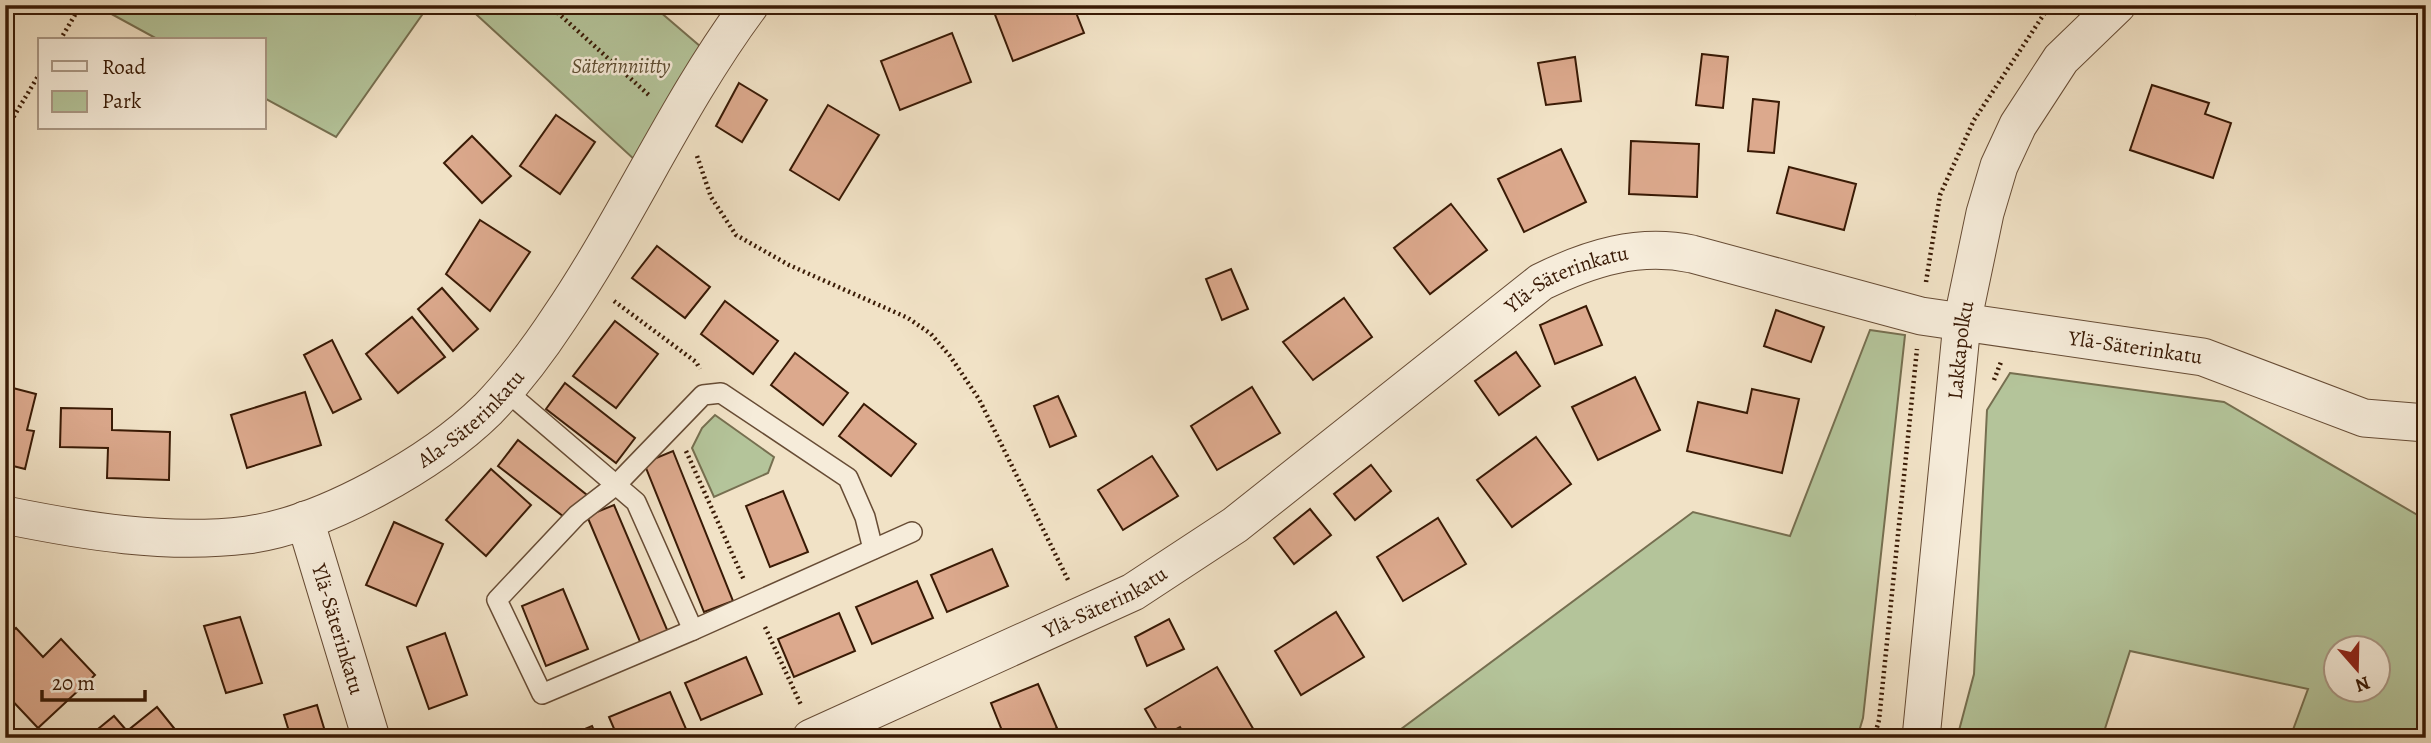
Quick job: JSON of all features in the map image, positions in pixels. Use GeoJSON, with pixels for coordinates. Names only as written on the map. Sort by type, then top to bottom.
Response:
{"type":"FeatureCollection","features":[{"type":"Feature","properties":{"kind":"street","name":"Ala-Säterinkatu"},"geometry":{"type":"LineString","coordinates":[[5,515],[79,530],[136,537],[248,535],[304,520],[356,499],[413,466],[487,410],[562,315],[676,122],[750,5]]}},
{"type":"Feature","properties":{"kind":"street","name":"Lakkapolku"},"geometry":{"type":"LineString","coordinates":[[1921,738],[1962,323],[1984,213],[1999,166],[2018,125],[2061,59],[2117,5]]}},
{"type":"Feature","properties":{"kind":"street","name":"Ylä-Säterinkatu"},"geometry":{"type":"LineString","coordinates":[[807,724],[1133,592],[1235,525],[1541,282],[1579,264],[1626,251],[1665,248],[1921,316],[2203,357],[2364,418],[2426,423]]}},
{"type":"Feature","properties":{"kind":"street","name":"Ylä-Säterinkatu"},"geometry":{"type":"LineString","coordinates":[[304,520],[371,738]]}},
{"type":"Feature","properties":{"kind":"lane"},"geometry":{"type":"LineString","coordinates":[[505,390],[636,502],[693,631]]}},
{"type":"Feature","properties":{"kind":"lane"},"geometry":{"type":"LineString","coordinates":[[873,549],[865,517],[848,478],[721,393],[703,395],[616,485],[577,515],[497,600],[542,694],[693,631],[755,603],[873,549],[912,531]]}},
{"type":"Feature","properties":{"kind":"path"},"geometry":{"type":"LineString","coordinates":[[61,38],[81,5]]}},
{"type":"Feature","properties":{"kind":"path"},"geometry":{"type":"LineString","coordinates":[[549,5],[676,122],[696,153],[711,197],[736,235],[772,256],[908,318],[932,334],[979,399],[1073,589]]}},
{"type":"Feature","properties":{"kind":"path"},"geometry":{"type":"LineString","coordinates":[[5,131],[38,76]]}},
{"type":"Feature","properties":{"kind":"path"},"geometry":{"type":"LineString","coordinates":[[583,278],[696,362],[715,394]]}},
{"type":"Feature","properties":{"kind":"path"},"geometry":{"type":"LineString","coordinates":[[675,425],[807,724]]}},
{"type":"Feature","properties":{"kind":"green space"},"geometry":{"type":"Polygon","coordinates":[[[95,5],[429,5],[336,137],[266,99],[266,38],[155,38],[95,5]]]}},
{"type":"Feature","properties":{"kind":"green space","name":"Säterinniitty"},"geometry":{"type":"Polygon","coordinates":[[[466,5],[652,5],[701,47],[636,161],[466,5]]]}},
{"type":"Feature","properties":{"kind":"green space"},"geometry":{"type":"Polygon","coordinates":[[[1870,330],[1905,335],[1863,718],[1857,738],[1389,738],[1693,512],[1790,536],[1870,330]]]}},
{"type":"Feature","properties":{"kind":"green space"},"geometry":{"type":"Polygon","coordinates":[[[2010,373],[2224,402],[2426,520],[2426,738],[2290,738],[2308,689],[2130,651],[2102,738],[1957,738],[1974,674],[1987,410],[2010,373]]]}},
{"type":"Feature","properties":{"kind":"green space"},"geometry":{"type":"Polygon","coordinates":[[[715,415],[774,457],[768,473],[714,497],[692,448],[702,428],[715,415]]]}},
{"type":"Feature","properties":{"kind":"building"},"geometry":{"type":"Polygon","coordinates":[[[1012,5],[1073,5],[1084,33],[1013,61],[994,12],[1012,5]]]}},
{"type":"Feature","properties":{"kind":"building"},"geometry":{"type":"Polygon","coordinates":[[[1881,5],[1917,5],[1915,14],[1881,5]]]}},
{"type":"Feature","properties":{"kind":"building"},"geometry":{"type":"Polygon","coordinates":[[[952,33],[971,82],[900,110],[881,61],[952,33]]]}},
{"type":"Feature","properties":{"kind":"building"},"geometry":{"type":"Polygon","coordinates":[[[1702,54],[1728,57],[1723,108],[1696,105],[1702,54]]]}},
{"type":"Feature","properties":{"kind":"building"},"geometry":{"type":"Polygon","coordinates":[[[1575,57],[1581,101],[1546,105],[1538,63],[1575,57]]]}},
{"type":"Feature","properties":{"kind":"building"},"geometry":{"type":"Polygon","coordinates":[[[739,83],[767,100],[742,142],[716,126],[739,83]]]}},
{"type":"Feature","properties":{"kind":"building"},"geometry":{"type":"Polygon","coordinates":[[[2152,85],[2209,103],[2205,114],[2231,123],[2213,178],[2130,150],[2152,85]]]}},
{"type":"Feature","properties":{"kind":"building"},"geometry":{"type":"Polygon","coordinates":[[[1753,99],[1779,102],[1774,153],[1748,151],[1753,99]]]}},
{"type":"Feature","properties":{"kind":"building"},"geometry":{"type":"Polygon","coordinates":[[[828,105],[879,135],[839,200],[790,170],[828,105]]]}},
{"type":"Feature","properties":{"kind":"building"},"geometry":{"type":"Polygon","coordinates":[[[556,115],[595,142],[560,194],[520,166],[556,115]]]}},
{"type":"Feature","properties":{"kind":"building"},"geometry":{"type":"Polygon","coordinates":[[[472,136],[511,176],[482,203],[444,163],[472,136]]]}},
{"type":"Feature","properties":{"kind":"building"},"geometry":{"type":"Polygon","coordinates":[[[1631,141],[1699,144],[1697,197],[1629,194],[1631,141]]]}},
{"type":"Feature","properties":{"kind":"building"},"geometry":{"type":"Polygon","coordinates":[[[1561,149],[1586,202],[1524,232],[1498,179],[1561,149]]]}},
{"type":"Feature","properties":{"kind":"building"},"geometry":{"type":"Polygon","coordinates":[[[1789,167],[1856,184],[1844,230],[1777,213],[1789,167]]]}},
{"type":"Feature","properties":{"kind":"building"},"geometry":{"type":"Polygon","coordinates":[[[1451,204],[1487,250],[1430,294],[1394,248],[1451,204]]]}},
{"type":"Feature","properties":{"kind":"building"},"geometry":{"type":"Polygon","coordinates":[[[480,220],[530,252],[490,311],[446,274],[480,220]]]}},
{"type":"Feature","properties":{"kind":"building"},"geometry":{"type":"Polygon","coordinates":[[[657,246],[710,287],[685,318],[632,278],[657,246]]]}},
{"type":"Feature","properties":{"kind":"building"},"geometry":{"type":"Polygon","coordinates":[[[1231,269],[1248,309],[1222,320],[1206,279],[1231,269]]]}},
{"type":"Feature","properties":{"kind":"building"},"geometry":{"type":"Polygon","coordinates":[[[442,288],[478,329],[453,351],[418,309],[442,288]]]}},
{"type":"Feature","properties":{"kind":"building"},"geometry":{"type":"Polygon","coordinates":[[[1344,298],[1372,337],[1313,380],[1283,342],[1344,298]]]}},
{"type":"Feature","properties":{"kind":"building"},"geometry":{"type":"Polygon","coordinates":[[[725,301],[778,341],[753,374],[701,334],[725,301]]]}},
{"type":"Feature","properties":{"kind":"building"},"geometry":{"type":"Polygon","coordinates":[[[1586,306],[1602,345],[1555,364],[1540,325],[1586,306]]]}},
{"type":"Feature","properties":{"kind":"building"},"geometry":{"type":"Polygon","coordinates":[[[1776,310],[1824,327],[1811,362],[1764,346],[1776,310]]]}},
{"type":"Feature","properties":{"kind":"building"},"geometry":{"type":"Polygon","coordinates":[[[412,317],[445,357],[398,393],[366,354],[412,317]]]}},
{"type":"Feature","properties":{"kind":"building"},"geometry":{"type":"Polygon","coordinates":[[[615,321],[658,354],[616,408],[573,376],[615,321]]]}},
{"type":"Feature","properties":{"kind":"building"},"geometry":{"type":"Polygon","coordinates":[[[332,340],[361,399],[333,413],[304,355],[332,340]]]}},
{"type":"Feature","properties":{"kind":"building"},"geometry":{"type":"Polygon","coordinates":[[[1516,352],[1540,386],[1499,415],[1475,381],[1516,352]]]}},
{"type":"Feature","properties":{"kind":"building"},"geometry":{"type":"Polygon","coordinates":[[[795,353],[848,393],[823,425],[771,385],[795,353]]]}},
{"type":"Feature","properties":{"kind":"building"},"geometry":{"type":"Polygon","coordinates":[[[1635,377],[1660,430],[1598,460],[1572,407],[1635,377]]]}},
{"type":"Feature","properties":{"kind":"building"},"geometry":{"type":"Polygon","coordinates":[[[565,383],[635,438],[616,463],[546,409],[565,383]]]}},
{"type":"Feature","properties":{"kind":"building"},"geometry":{"type":"Polygon","coordinates":[[[9,387],[36,394],[27,430],[34,431],[25,469],[5,464],[5,401],[9,387]]]}},
{"type":"Feature","properties":{"kind":"building"},"geometry":{"type":"Polygon","coordinates":[[[1252,387],[1280,433],[1217,470],[1191,426],[1252,387]]]}},
{"type":"Feature","properties":{"kind":"building"},"geometry":{"type":"Polygon","coordinates":[[[1752,389],[1799,399],[1782,473],[1687,451],[1698,402],[1747,413],[1752,389]]]}},
{"type":"Feature","properties":{"kind":"building"},"geometry":{"type":"Polygon","coordinates":[[[305,392],[321,445],[247,468],[231,415],[305,392]]]}},
{"type":"Feature","properties":{"kind":"building"},"geometry":{"type":"Polygon","coordinates":[[[1058,396],[1076,436],[1050,447],[1034,406],[1058,396]]]}},
{"type":"Feature","properties":{"kind":"building"},"geometry":{"type":"Polygon","coordinates":[[[864,404],[916,444],[891,476],[839,436],[864,404]]]}},
{"type":"Feature","properties":{"kind":"building"},"geometry":{"type":"Polygon","coordinates":[[[61,408],[112,409],[112,430],[170,432],[169,480],[107,478],[108,448],[60,447],[61,408]]]}},
{"type":"Feature","properties":{"kind":"building"},"geometry":{"type":"Polygon","coordinates":[[[1536,437],[1571,484],[1512,527],[1477,480],[1536,437]]]}},
{"type":"Feature","properties":{"kind":"building"},"geometry":{"type":"Polygon","coordinates":[[[518,440],[587,495],[568,520],[498,466],[518,440]]]}},
{"type":"Feature","properties":{"kind":"building"},"geometry":{"type":"Polygon","coordinates":[[[673,451],[733,601],[704,612],[644,463],[673,451]]]}},
{"type":"Feature","properties":{"kind":"building"},"geometry":{"type":"Polygon","coordinates":[[[1152,456],[1178,496],[1123,530],[1098,490],[1152,456]]]}},
{"type":"Feature","properties":{"kind":"building"},"geometry":{"type":"Polygon","coordinates":[[[1371,465],[1391,491],[1355,520],[1334,494],[1371,465]]]}},
{"type":"Feature","properties":{"kind":"building"},"geometry":{"type":"Polygon","coordinates":[[[491,469],[531,505],[486,556],[446,520],[491,469]]]}},
{"type":"Feature","properties":{"kind":"building"},"geometry":{"type":"Polygon","coordinates":[[[783,491],[808,552],[770,567],[746,506],[783,491]]]}},
{"type":"Feature","properties":{"kind":"building"},"geometry":{"type":"Polygon","coordinates":[[[614,505],[668,632],[641,644],[587,516],[614,505]]]}},
{"type":"Feature","properties":{"kind":"building"},"geometry":{"type":"Polygon","coordinates":[[[1310,509],[1331,535],[1294,564],[1274,538],[1310,509]]]}},
{"type":"Feature","properties":{"kind":"building"},"geometry":{"type":"Polygon","coordinates":[[[1438,518],[1466,564],[1403,601],[1377,557],[1438,518]]]}},
{"type":"Feature","properties":{"kind":"building"},"geometry":{"type":"Polygon","coordinates":[[[394,522],[443,544],[416,606],[366,585],[394,522]]]}},
{"type":"Feature","properties":{"kind":"building"},"geometry":{"type":"Polygon","coordinates":[[[992,549],[1008,586],[947,612],[931,575],[992,549]]]}},
{"type":"Feature","properties":{"kind":"building"},"geometry":{"type":"Polygon","coordinates":[[[917,581],[933,618],[872,644],[856,607],[917,581]]]}},
{"type":"Feature","properties":{"kind":"building"},"geometry":{"type":"Polygon","coordinates":[[[563,589],[588,649],[546,666],[522,606],[563,589]]]}},
{"type":"Feature","properties":{"kind":"building"},"geometry":{"type":"Polygon","coordinates":[[[1336,612],[1364,657],[1301,695],[1275,651],[1336,612]]]}},
{"type":"Feature","properties":{"kind":"building"},"geometry":{"type":"Polygon","coordinates":[[[839,613],[855,651],[794,677],[778,639],[839,613]]]}},
{"type":"Feature","properties":{"kind":"building"},"geometry":{"type":"Polygon","coordinates":[[[240,617],[262,683],[226,693],[204,626],[240,617]]]}},
{"type":"Feature","properties":{"kind":"building"},"geometry":{"type":"Polygon","coordinates":[[[1169,619],[1184,649],[1147,666],[1135,637],[1169,619]]]}},
{"type":"Feature","properties":{"kind":"building"},"geometry":{"type":"Polygon","coordinates":[[[16,628],[43,657],[61,639],[95,675],[38,728],[5,693],[5,638],[16,628]]]}},
{"type":"Feature","properties":{"kind":"building"},"geometry":{"type":"Polygon","coordinates":[[[445,633],[467,695],[429,709],[407,647],[445,633]]]}},
{"type":"Feature","properties":{"kind":"building"},"geometry":{"type":"Polygon","coordinates":[[[746,657],[762,694],[701,720],[685,683],[746,657]]]}},
{"type":"Feature","properties":{"kind":"building"},"geometry":{"type":"Polygon","coordinates":[[[1217,667],[1255,732],[1246,738],[1186,738],[1180,727],[1161,737],[1145,709],[1217,667]]]}},
{"type":"Feature","properties":{"kind":"building"},"geometry":{"type":"Polygon","coordinates":[[[1038,684],[1057,728],[1035,738],[1005,738],[991,703],[1038,684]]]}},
{"type":"Feature","properties":{"kind":"building"},"geometry":{"type":"Polygon","coordinates":[[[670,692],[686,729],[665,738],[618,738],[609,717],[670,692]]]}},
{"type":"Feature","properties":{"kind":"building"},"geometry":{"type":"Polygon","coordinates":[[[317,705],[327,738],[291,738],[284,715],[317,705]]]}},
{"type":"Feature","properties":{"kind":"building"},"geometry":{"type":"Polygon","coordinates":[[[157,707],[182,738],[87,738],[114,716],[127,731],[157,707]]]}},
{"type":"Feature","properties":{"kind":"building"},"geometry":{"type":"Polygon","coordinates":[[[592,726],[597,738],[563,738],[592,726]]]}}]}
